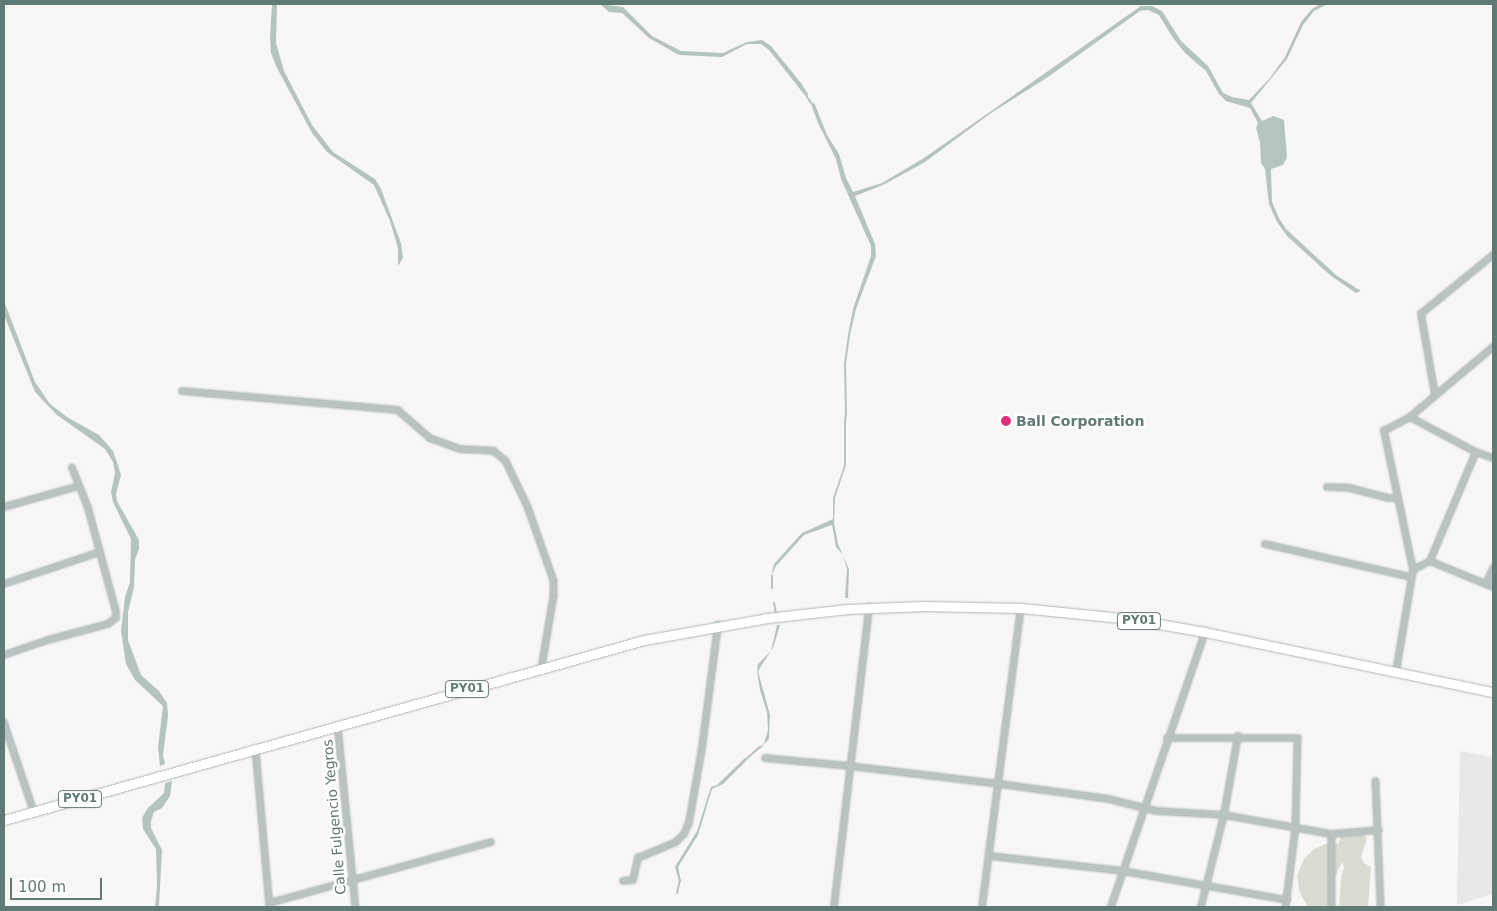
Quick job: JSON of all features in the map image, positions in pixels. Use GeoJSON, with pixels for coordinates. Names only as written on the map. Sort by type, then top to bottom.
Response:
{"type":"FeatureCollection","features":[{"type":"Feature","properties":{"kind":"highway","name":"PY01"},"geometry":{"type":"LineString","coordinates":[[4,820],[661,636],[779,616],[869,607],[1021,608],[1131,619],[1205,632],[1493,692]]}},
{"type":"Feature","properties":{"kind":"street"},"geometry":{"type":"LineString","coordinates":[[1435,395],[1422,314],[1493,255]]}},
{"type":"Feature","properties":{"kind":"street"},"geometry":{"type":"LineString","coordinates":[[1396,672],[1413,570],[1384,431],[1410,417],[1493,347]]}},
{"type":"Feature","properties":{"kind":"street"},"geometry":{"type":"LineString","coordinates":[[182,391],[398,410],[430,438],[460,449],[494,452],[506,460],[528,507],[554,581],[554,596],[542,668]]}},
{"type":"Feature","properties":{"kind":"street"},"geometry":{"type":"LineString","coordinates":[[1410,417],[1476,452],[1493,458]]}},
{"type":"Feature","properties":{"kind":"street"},"geometry":{"type":"LineString","coordinates":[[1413,570],[1430,562],[1476,452]]}},
{"type":"Feature","properties":{"kind":"street"},"geometry":{"type":"LineString","coordinates":[[4,655],[113,622],[116,612],[88,508],[72,468]]}},
{"type":"Feature","properties":{"kind":"street"},"geometry":{"type":"LineString","coordinates":[[4,507],[79,486]]}},
{"type":"Feature","properties":{"kind":"street"},"geometry":{"type":"LineString","coordinates":[[1327,487],[1350,488],[1389,498],[1398,498]]}},
{"type":"Feature","properties":{"kind":"street"},"geometry":{"type":"LineString","coordinates":[[1265,544],[1411,577]]}},
{"type":"Feature","properties":{"kind":"street"},"geometry":{"type":"LineString","coordinates":[[4,584],[100,552]]}},
{"type":"Feature","properties":{"kind":"street"},"geometry":{"type":"LineString","coordinates":[[1430,562],[1493,587]]}},
{"type":"Feature","properties":{"kind":"street"},"geometry":{"type":"LineString","coordinates":[[1486,584],[1493,568]]}},
{"type":"Feature","properties":{"kind":"street"},"geometry":{"type":"LineString","coordinates":[[834,907],[869,607]]}},
{"type":"Feature","properties":{"kind":"street"},"geometry":{"type":"LineString","coordinates":[[982,907],[1000,784],[1021,608]]}},
{"type":"Feature","properties":{"kind":"street"},"geometry":{"type":"LineString","coordinates":[[623,881],[633,880],[638,858],[676,842],[684,834],[689,823],[702,748],[718,626]]}},
{"type":"Feature","properties":{"kind":"street"},"geometry":{"type":"LineString","coordinates":[[1111,907],[1146,807],[1167,738],[1205,632]]}},
{"type":"Feature","properties":{"kind":"street"},"geometry":{"type":"LineString","coordinates":[[4,722],[34,811]]}},
{"type":"Feature","properties":{"kind":"street","name":"Calle Fulgencio Yegros"},"geometry":{"type":"LineString","coordinates":[[338,725],[356,907]]}},
{"type":"Feature","properties":{"kind":"street"},"geometry":{"type":"LineString","coordinates":[[1167,738],[1238,736],[1298,738],[1296,828],[1286,907]]}},
{"type":"Feature","properties":{"kind":"street"},"geometry":{"type":"LineString","coordinates":[[1201,907],[1224,815],[1238,736]]}},
{"type":"Feature","properties":{"kind":"street"},"geometry":{"type":"LineString","coordinates":[[256,750],[270,905],[352,879],[491,842]]}},
{"type":"Feature","properties":{"kind":"street"},"geometry":{"type":"LineString","coordinates":[[765,758],[1000,784],[1146,807],[1157,811],[1224,815],[1332,834],[1379,830]]}},
{"type":"Feature","properties":{"kind":"street"},"geometry":{"type":"LineString","coordinates":[[1376,781],[1382,907]]}},
{"type":"Feature","properties":{"kind":"street"},"geometry":{"type":"LineString","coordinates":[[1332,834],[1332,907]]}},
{"type":"Feature","properties":{"kind":"street"},"geometry":{"type":"LineString","coordinates":[[990,856],[1123,870],[1288,900]]}},
{"type":"Feature","properties":{"kind":"shaded area"},"geometry":{"type":"Polygon","coordinates":[[[272,4],[277,4],[276,43],[284,71],[312,125],[333,152],[375,179],[381,189],[401,243],[403,258],[398,266],[398,248],[390,221],[374,185],[327,152],[312,133],[277,68],[271,53],[272,4]]]}},
{"type":"Feature","properties":{"kind":"shaded area"},"geometry":{"type":"Polygon","coordinates":[[[600,4],[623,7],[652,36],[681,51],[723,53],[747,42],[762,40],[771,46],[801,83],[808,94],[807,98],[769,50],[761,44],[747,44],[722,57],[679,55],[649,38],[622,13],[609,12],[600,4]]]}},
{"type":"Feature","properties":{"kind":"shaded area"},"geometry":{"type":"Polygon","coordinates":[[[1320,4],[1328,4],[1314,11],[1303,25],[1287,59],[1251,103],[1262,121],[1273,116],[1284,120],[1287,157],[1283,165],[1271,169],[1272,202],[1279,218],[1286,229],[1336,275],[1361,291],[1356,293],[1331,276],[1287,236],[1277,222],[1269,204],[1265,169],[1261,163],[1260,142],[1256,128],[1258,123],[1250,108],[1226,101],[1219,94],[1206,71],[1185,53],[1173,38],[1159,15],[1148,10],[1140,11],[1048,77],[991,113],[925,162],[883,185],[855,196],[875,244],[876,256],[856,309],[850,335],[846,364],[847,414],[845,414],[844,364],[848,335],[853,309],[871,256],[871,246],[841,179],[836,159],[818,123],[812,107],[814,102],[827,135],[839,154],[846,178],[853,192],[882,183],[924,158],[1141,6],[1152,6],[1162,11],[1181,41],[1208,66],[1223,93],[1232,97],[1249,100],[1270,78],[1285,57],[1301,22],[1312,9],[1320,4]]]}},
{"type":"Feature","properties":{"kind":"shaded area"},"geometry":{"type":"Polygon","coordinates":[[[4,301],[35,382],[50,404],[67,417],[99,435],[113,451],[117,462],[121,475],[116,494],[117,501],[139,540],[139,549],[135,560],[134,587],[128,612],[128,640],[141,675],[159,691],[167,703],[168,716],[163,755],[165,764],[160,766],[158,747],[163,706],[135,680],[126,664],[121,631],[125,597],[130,582],[131,539],[113,502],[111,492],[115,473],[113,462],[105,449],[57,415],[35,392],[4,315],[4,301]]]}},
{"type":"Feature","properties":{"kind":"shaded area"},"geometry":{"type":"Polygon","coordinates":[[[844,420],[846,420],[846,465],[835,498],[834,523],[838,544],[843,555],[836,547],[832,525],[804,535],[776,566],[771,577],[774,564],[802,533],[833,519],[833,498],[844,466],[844,420]]]}},
{"type":"Feature","properties":{"kind":"shaded area"},"geometry":{"type":"Polygon","coordinates":[[[843,556],[849,569],[848,598],[845,598],[847,569],[843,556]]]}},
{"type":"Feature","properties":{"kind":"shaded area"},"geometry":{"type":"Polygon","coordinates":[[[777,625],[780,625],[773,648],[758,671],[770,715],[769,739],[760,749],[756,749],[764,744],[768,730],[767,712],[760,690],[757,671],[758,664],[771,651],[777,625]]]}},
{"type":"Feature","properties":{"kind":"shaded area"},"geometry":{"type":"Polygon","coordinates":[[[1460,751],[1493,757],[1493,894],[1457,905],[1460,751]]]}},
{"type":"Feature","properties":{"kind":"shaded area"},"geometry":{"type":"Polygon","coordinates":[[[745,758],[747,759],[745,762],[723,784],[712,789],[698,835],[678,867],[681,881],[679,881],[675,867],[697,831],[711,787],[717,785],[745,758]]]}},
{"type":"Feature","properties":{"kind":"shaded area"},"geometry":{"type":"Polygon","coordinates":[[[172,781],[170,796],[162,808],[154,812],[151,821],[151,828],[162,850],[159,907],[155,907],[157,885],[156,849],[143,829],[142,818],[147,809],[164,793],[165,783],[172,781]]]}},
{"type":"Feature","properties":{"kind":"shaded area"},"geometry":{"type":"Polygon","coordinates":[[[1357,830],[1367,838],[1361,857],[1364,863],[1371,867],[1368,907],[1339,907],[1341,877],[1344,867],[1342,862],[1333,882],[1333,907],[1308,907],[1300,893],[1297,876],[1304,859],[1314,849],[1328,843],[1338,844],[1341,837],[1357,830]]]}},
{"type":"Feature","properties":{"kind":"waterway"},"geometry":{"type":"LineString","coordinates":[[807,97],[814,107]]}},
{"type":"Feature","properties":{"kind":"waterway"},"geometry":{"type":"LineString","coordinates":[[845,422],[846,412]]}},
{"type":"Feature","properties":{"kind":"waterway"},"geometry":{"type":"LineString","coordinates":[[772,576],[772,588]]}},
{"type":"Feature","properties":{"kind":"waterway"},"geometry":{"type":"LineString","coordinates":[[774,603],[776,613]]}},
{"type":"Feature","properties":{"kind":"waterway"},"geometry":{"type":"LineString","coordinates":[[745,760],[760,747]]}},
{"type":"Feature","properties":{"kind":"waterway"},"geometry":{"type":"LineString","coordinates":[[677,893],[680,880]]}},
{"type":"Feature","properties":{"kind":"place","name":"Ball Corporation"},"geometry":{"type":"Point","coordinates":[1006,421]}}]}
